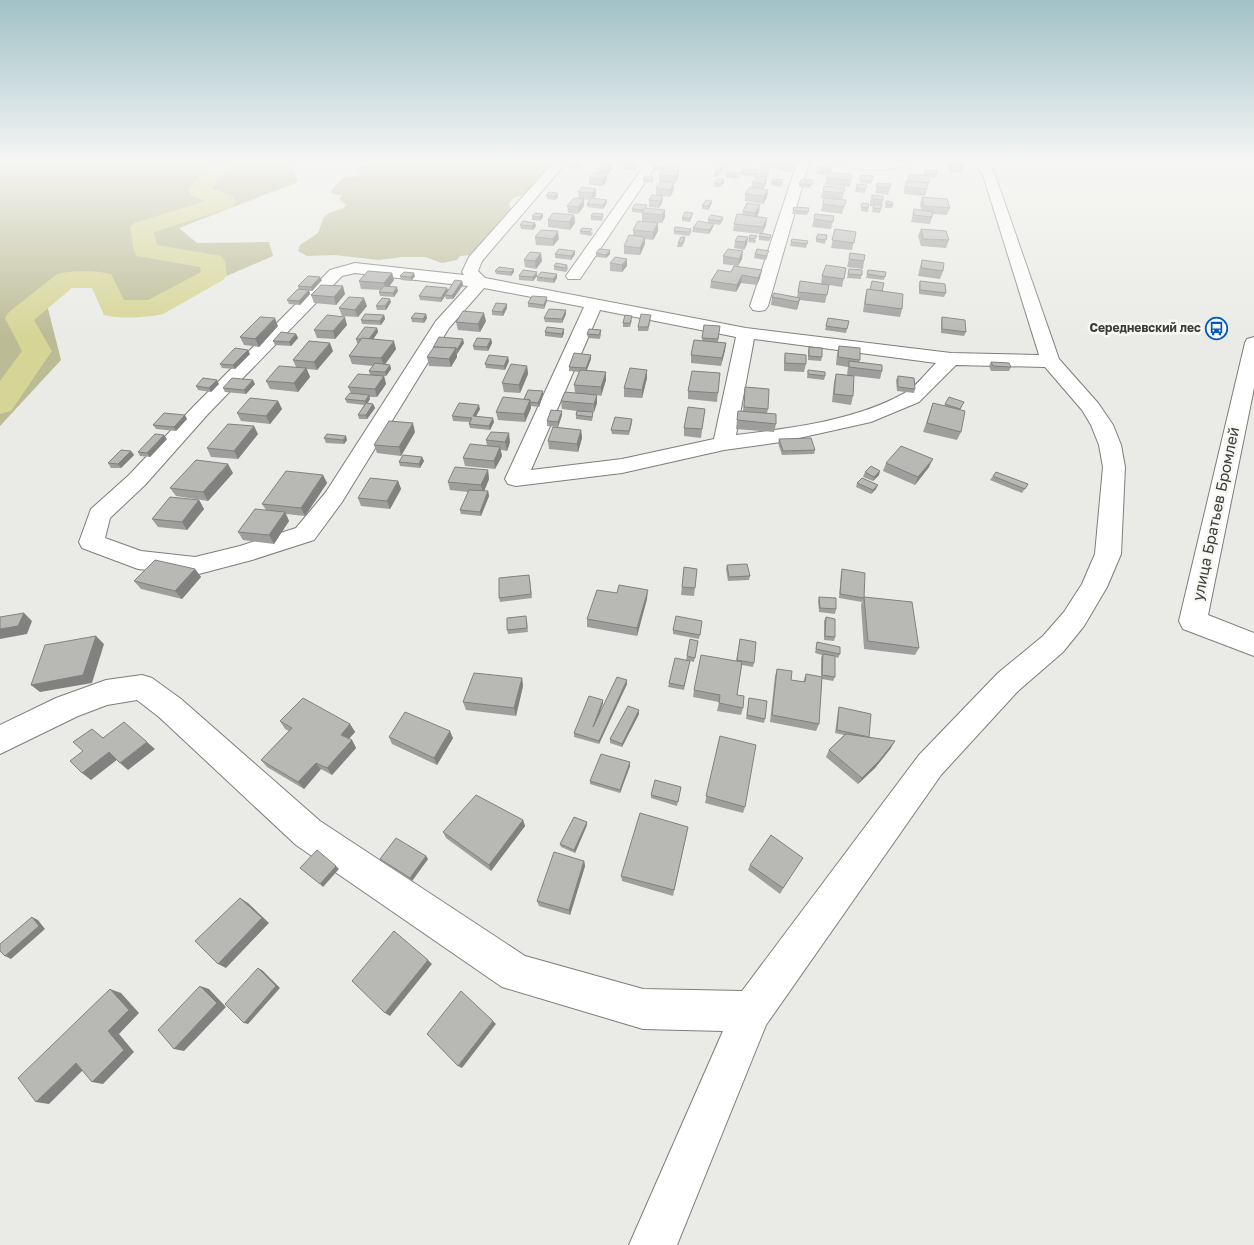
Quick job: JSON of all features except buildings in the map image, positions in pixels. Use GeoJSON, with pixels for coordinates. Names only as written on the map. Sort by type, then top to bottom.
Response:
{"type":"FeatureCollection","features":[{"type":"Feature","properties":{"kind":"street"},"geometry":{"type":"LineString","coordinates":[[480,282],[470,272],[475,260],[509,221]]}},
{"type":"Feature","properties":{"kind":"street"},"geometry":{"type":"LineString","coordinates":[[574,276],[612,221]]}},
{"type":"Feature","properties":{"kind":"street"},"geometry":{"type":"LineString","coordinates":[[760,306],[786,221]]}},
{"type":"Feature","properties":{"kind":"street"},"geometry":{"type":"LineString","coordinates":[[652,1245],[752,1011],[930,765],[1008,682],[1053,644],[1074,619],[1094,587],[1108,554],[1114,467],[1110,445],[1102,425],[1091,407],[1050,361],[1004,221]]}},
{"type":"Feature","properties":{"kind":"street"},"geometry":{"type":"LineString","coordinates":[[480,282],[442,325],[334,498],[305,534],[243,554],[195,566],[138,560],[91,542],[99,515],[137,480],[201,410],[254,358],[336,272],[355,268],[480,282],[746,333],[951,359],[1050,361]]}},
{"type":"Feature","properties":{"kind":"street"},"geometry":{"type":"LineString","coordinates":[[594,303],[516,479],[622,466],[724,443],[782,436],[864,418],[912,398],[951,359]]}},
{"type":"Feature","properties":{"kind":"street"},"geometry":{"type":"LineString","coordinates":[[724,443],[746,333]]}},
{"type":"Feature","properties":{"kind":"street","name":"улица Братьев Бромлей"},"geometry":{"type":"LineString","coordinates":[[1254,343],[1193,621],[1254,645]]}},
{"type":"Feature","properties":{"kind":"street"},"geometry":{"type":"LineString","coordinates":[[0,740],[66,707],[106,693],[142,687],[170,708],[308,832],[516,973],[642,1009],[752,1011]]}},
{"type":"Feature","properties":{"kind":"green space"},"geometry":{"type":"Polygon","coordinates":[[[0,221],[197,221],[179,228],[197,243],[269,242],[273,256],[134,316],[82,281],[45,297],[61,360],[0,426],[0,221]]]}},
{"type":"Feature","properties":{"kind":"green space"},"geometry":{"type":"Polygon","coordinates":[[[322,221],[504,221],[479,254],[460,256],[457,260],[442,263],[425,257],[379,260],[335,255],[307,256],[298,251],[300,245],[318,233],[322,221]]]}},
{"type":"Feature","properties":{"kind":"waterway"},"geometry":{"type":"LineString","coordinates":[[0,404],[37,351],[19,318],[66,280],[102,280],[114,309],[153,308],[214,275],[212,261],[146,251],[142,228],[164,221]]}},
{"type":"Feature","properties":{"kind":"place","name":"Середневский лес"},"geometry":{"type":"Point","coordinates":[1217,328]}}]}
